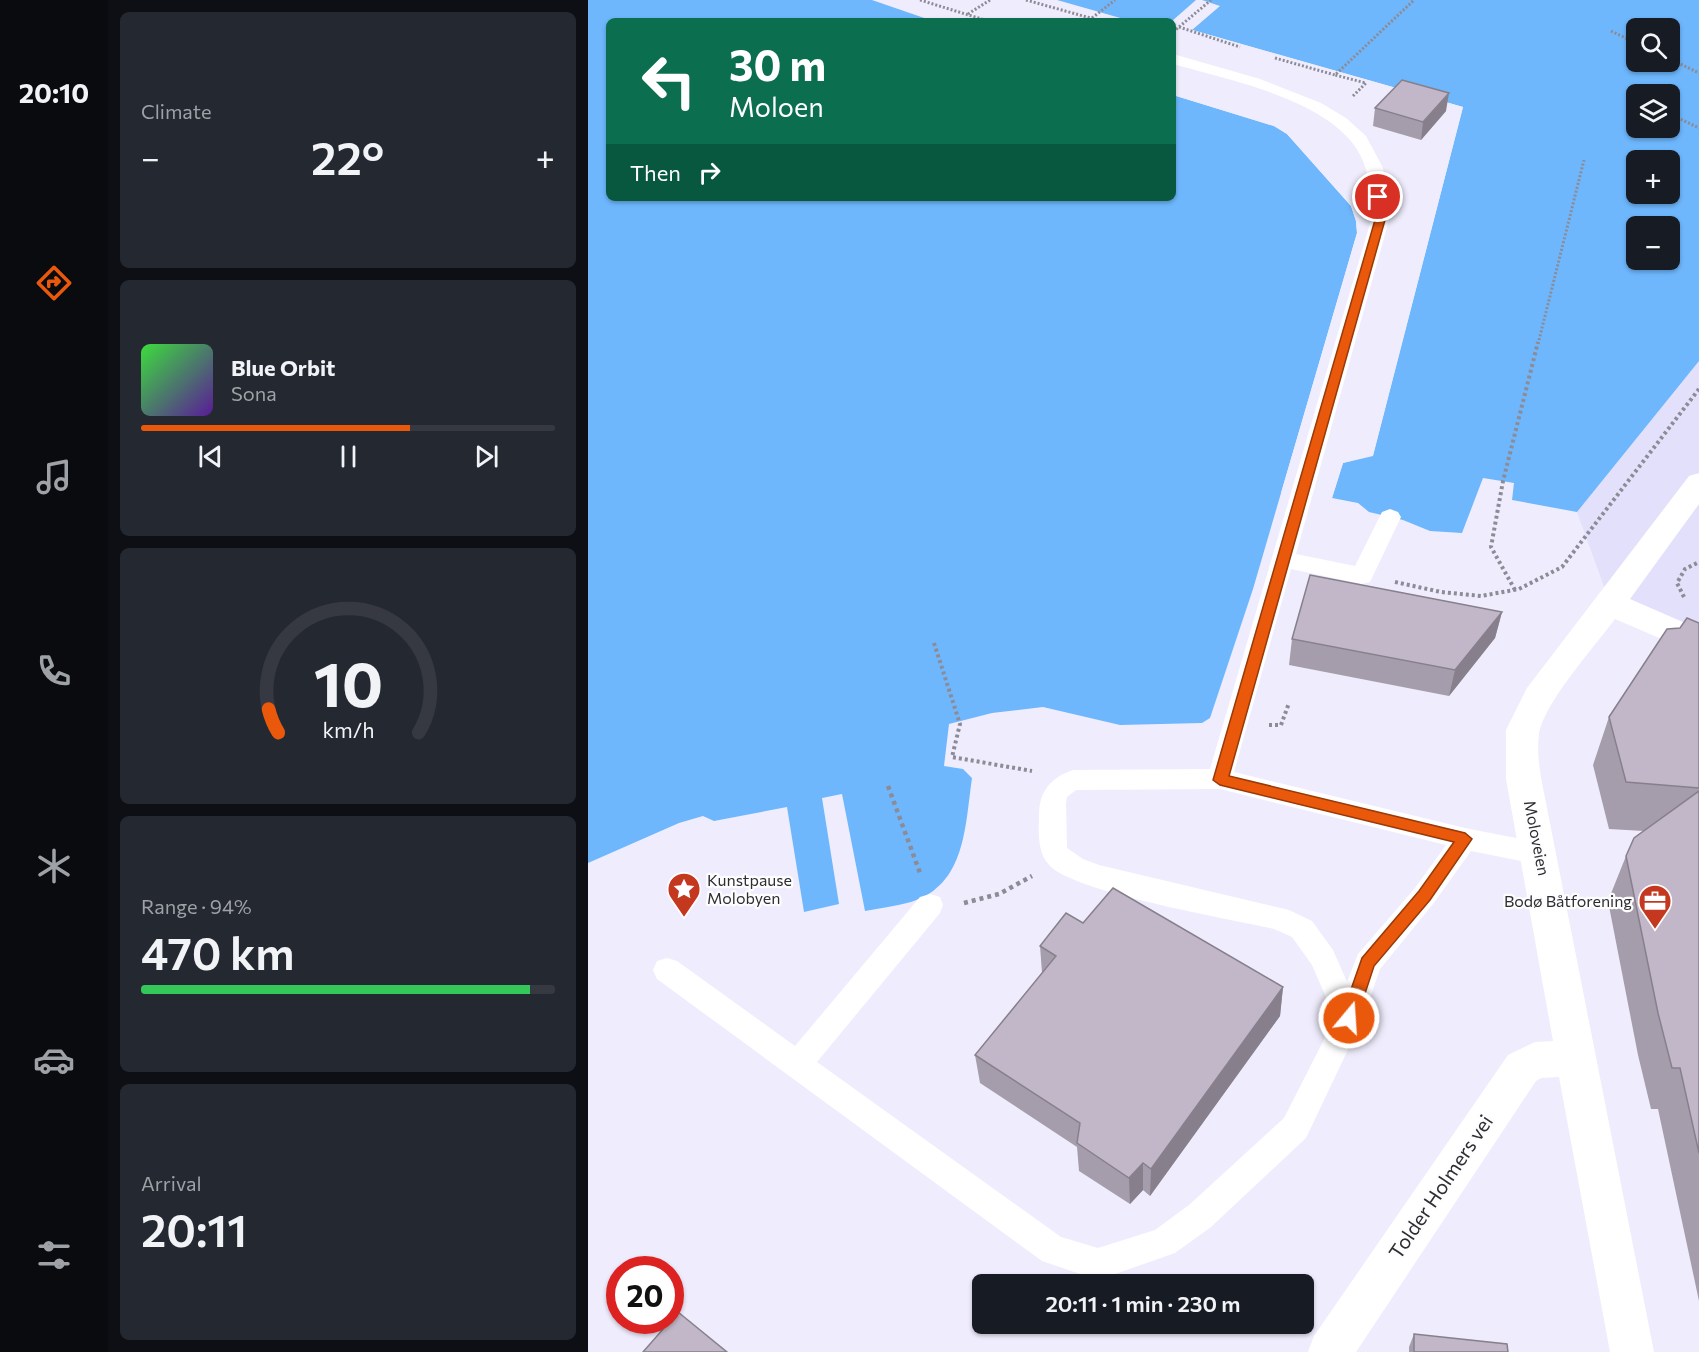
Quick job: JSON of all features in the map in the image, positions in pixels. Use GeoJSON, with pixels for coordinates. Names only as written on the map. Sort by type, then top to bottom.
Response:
{"type":"FeatureCollection","features":[{"type":"Feature","properties":{"kind":"street","name":"Moloveien"},"geometry":{"type":"LineString","coordinates":[[1632,1352],[1574,1059],[1541,854],[1522,767],[1520,741],[1524,722],[1539,697],[1699,483]]}},
{"type":"Feature","properties":{"kind":"street"},"geometry":{"type":"LineString","coordinates":[[1610,603],[1699,644]]}},
{"type":"Feature","properties":{"kind":"street","name":"Tolder Holmers vei"},"geometry":{"type":"LineString","coordinates":[[1330,1352],[1522,1068],[1535,1060],[1574,1059]]}},
{"type":"Feature","properties":{"kind":"lane"},"geometry":{"type":"LineString","coordinates":[[1176,60],[1289,94],[1318,106],[1348,128],[1364,144],[1372,161],[1380,220],[1285,560],[1220,780]]}},
{"type":"Feature","properties":{"kind":"lane"},"geometry":{"type":"LineString","coordinates":[[1285,560],[1362,576],[1390,517]]}},
{"type":"Feature","properties":{"kind":"lane"},"geometry":{"type":"LineString","coordinates":[[1349,1018],[1323,958],[1302,929],[1279,918],[1102,877],[1061,861],[1053,849],[1052,799],[1061,785],[1073,780],[1220,780],[1465,839],[1541,854]]}},
{"type":"Feature","properties":{"kind":"lane"},"geometry":{"type":"LineString","coordinates":[[667,970],[1053,1250],[1098,1263],[1164,1242],[1200,1216],[1295,1128],[1349,1018],[1368,963],[1424,896],[1465,839]]}},
{"type":"Feature","properties":{"kind":"lane"},"geometry":{"type":"LineString","coordinates":[[798,1064],[930,905]]}},
{"type":"Feature","properties":{"kind":"path"},"geometry":{"type":"LineString","coordinates":[[920,0],[978,18]]}},
{"type":"Feature","properties":{"kind":"path"},"geometry":{"type":"LineString","coordinates":[[968,15],[990,0]]}},
{"type":"Feature","properties":{"kind":"path"},"geometry":{"type":"LineString","coordinates":[[1026,0],[1092,18],[1115,0]]}},
{"type":"Feature","properties":{"kind":"path"},"geometry":{"type":"LineString","coordinates":[[1176,29],[1211,0]]}},
{"type":"Feature","properties":{"kind":"path"},"geometry":{"type":"LineString","coordinates":[[1339,72],[1414,0]]}},
{"type":"Feature","properties":{"kind":"path"},"geometry":{"type":"LineString","coordinates":[[1611,31],[1626,39]]}},
{"type":"Feature","properties":{"kind":"path"},"geometry":{"type":"LineString","coordinates":[[1680,64],[1699,73]]}},
{"type":"Feature","properties":{"kind":"path"},"geometry":{"type":"LineString","coordinates":[[1680,119],[1699,128]]}},
{"type":"Feature","properties":{"kind":"path"},"geometry":{"type":"LineString","coordinates":[[1515,591],[1491,548],[1503,481],[1584,160]]}},
{"type":"Feature","properties":{"kind":"path"},"geometry":{"type":"LineString","coordinates":[[1362,576],[1461,596],[1489,596],[1515,591],[1542,580],[1562,567],[1699,389]]}},
{"type":"Feature","properties":{"kind":"path"},"geometry":{"type":"LineString","coordinates":[[1692,398],[1699,401]]}},
{"type":"Feature","properties":{"kind":"path"},"geometry":{"type":"LineString","coordinates":[[1685,599],[1677,583],[1685,569],[1699,562]]}},
{"type":"Feature","properties":{"kind":"path"},"geometry":{"type":"LineString","coordinates":[[934,643],[960,724],[952,757],[1045,773],[1061,785]]}},
{"type":"Feature","properties":{"kind":"path"},"geometry":{"type":"LineString","coordinates":[[888,786],[909,837],[930,905],[957,905],[999,894],[1061,861]]}},
{"type":"Feature","properties":{"kind":"shaded area"},"geometry":{"type":"Polygon","coordinates":[[[1699,361],[1699,643],[1610,603],[1577,512],[1699,361]]]}},
{"type":"Feature","properties":{"kind":"water"},"geometry":{"type":"Polygon","coordinates":[[[588,0],[872,0],[924,18],[606,18],[606,201],[1176,201],[1176,96],[1274,126],[1287,134],[1351,206],[1357,233],[1253,589],[1210,718],[1202,723],[1120,725],[1043,707],[992,713],[949,724],[944,766],[963,769],[972,778],[964,834],[953,868],[943,882],[929,894],[911,902],[865,911],[842,794],[822,798],[839,904],[804,912],[787,807],[714,821],[703,816],[679,823],[588,863],[588,0]]]}},
{"type":"Feature","properties":{"kind":"water"},"geometry":{"type":"Polygon","coordinates":[[[1057,0],[1196,0],[1175,18],[1120,18],[1057,0]]]}},
{"type":"Feature","properties":{"kind":"water"},"geometry":{"type":"Polygon","coordinates":[[[1202,0],[1699,0],[1699,361],[1577,512],[1512,500],[1514,483],[1483,478],[1462,533],[1430,531],[1403,520],[1369,512],[1358,503],[1332,498],[1343,463],[1373,455],[1463,107],[1192,30],[1220,6],[1202,0]]]}},
{"type":"Feature","properties":{"kind":"pier"},"geometry":{"type":"Polygon","coordinates":[[[1189,29],[1463,107],[1373,456],[1343,463],[1332,498],[1329,497],[1341,461],[1371,453],[1460,109],[1191,32],[1189,29]]]}},
{"type":"Feature","properties":{"kind":"pier"},"geometry":{"type":"Polygon","coordinates":[[[1176,93],[1275,123],[1288,131],[1353,204],[1359,220],[1360,234],[1284,493],[1281,493],[1357,233],[1351,206],[1287,134],[1274,126],[1176,96],[1176,93]]]}},
{"type":"Feature","properties":{"kind":"building"},"geometry":{"type":"Polygon","coordinates":[[[1402,80],[1449,93],[1423,122],[1375,108],[1402,80]]]}},
{"type":"Feature","properties":{"kind":"building"},"geometry":{"type":"Polygon","coordinates":[[[1310,575],[1502,612],[1455,670],[1292,639],[1310,575]]]}},
{"type":"Feature","properties":{"kind":"building"},"geometry":{"type":"Polygon","coordinates":[[[1687,618],[1699,623],[1699,788],[1626,782],[1609,717],[1667,629],[1680,628],[1687,618]]]}},
{"type":"Feature","properties":{"kind":"building"},"geometry":{"type":"Polygon","coordinates":[[[1699,791],[1699,1153],[1680,1068],[1672,1068],[1658,1013],[1626,856],[1634,838],[1699,791]]]}},
{"type":"Feature","properties":{"kind":"building"},"geometry":{"type":"Polygon","coordinates":[[[1113,888],[1283,987],[1151,1169],[1143,1163],[1129,1178],[1077,1143],[1080,1123],[975,1055],[1056,956],[1040,946],[1066,913],[1083,923],[1113,888]]]}},
{"type":"Feature","properties":{"kind":"building"},"geometry":{"type":"Polygon","coordinates":[[[684,1317],[727,1352],[643,1352],[659,1334],[684,1334],[684,1317]]]}},
{"type":"Feature","properties":{"kind":"building"},"geometry":{"type":"Polygon","coordinates":[[[1414,1334],[1507,1344],[1508,1352],[1414,1352],[1414,1334]]]}},
{"type":"Feature","properties":{"kind":"place","name":"Kunstpause Molobyen"},"geometry":{"type":"Point","coordinates":[684,918]}},
{"type":"Feature","properties":{"kind":"place","name":"Bodø Båtforening"},"geometry":{"type":"Point","coordinates":[1655,930]}},
{"type":"Feature","properties":{"kind":"route"},"geometry":{"type":"LineString","coordinates":[[1349,1018],[1368,963],[1424,896],[1465,839],[1220,780],[1285,560],[1380,220],[1378,197]]}}]}
